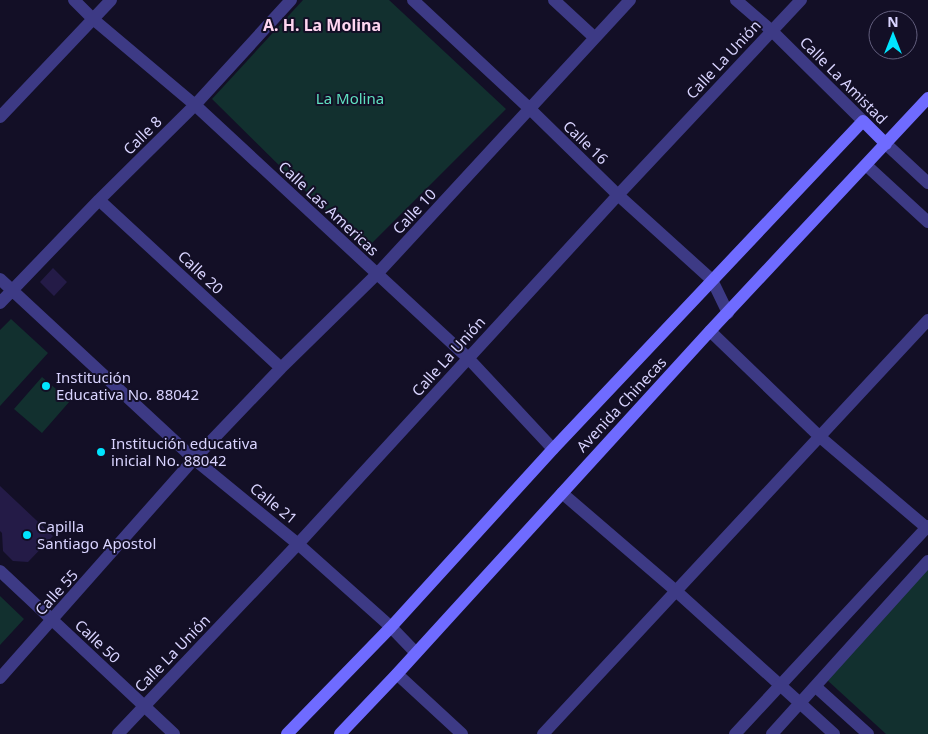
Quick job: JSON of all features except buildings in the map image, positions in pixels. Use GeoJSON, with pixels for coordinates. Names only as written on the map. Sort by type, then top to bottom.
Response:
{"type":"FeatureCollection","features":[{"type":"Feature","properties":{"kind":"main road","name":"Avenida Chinecas"},"geometry":{"type":"LineString","coordinates":[[340,734],[710,331],[928,98]]}},
{"type":"Feature","properties":{"kind":"main road","name":"Calle La Amistad"},"geometry":{"type":"LineString","coordinates":[[863,121],[886,144]]}},
{"type":"Feature","properties":{"kind":"main road","name":"Avenida Chinecas"},"geometry":{"type":"LineString","coordinates":[[287,734],[391,627],[553,449],[863,121]]}},
{"type":"Feature","properties":{"kind":"street","name":"Calle Las Americas"},"geometry":{"type":"LineString","coordinates":[[74,0],[93,19],[195,105],[468,358],[553,449]]}},
{"type":"Feature","properties":{"kind":"street"},"geometry":{"type":"LineString","coordinates":[[0,117],[111,0]]}},
{"type":"Feature","properties":{"kind":"street","name":"Calle 8"},"geometry":{"type":"LineString","coordinates":[[0,303],[99,200],[195,105],[292,0]]}},
{"type":"Feature","properties":{"kind":"street","name":"Calle 16"},"geometry":{"type":"LineString","coordinates":[[412,0],[530,109],[618,195],[712,280],[728,312]]}},
{"type":"Feature","properties":{"kind":"street"},"geometry":{"type":"LineString","coordinates":[[554,0],[595,38]]}},
{"type":"Feature","properties":{"kind":"street","name":"Calle 10"},"geometry":{"type":"LineString","coordinates":[[194,460],[281,368],[377,274],[630,0]]}},
{"type":"Feature","properties":{"kind":"street","name":"Calle La Amistad"},"geometry":{"type":"LineString","coordinates":[[736,0],[772,31],[863,121]]}},
{"type":"Feature","properties":{"kind":"street","name":"Calle La Unión"},"geometry":{"type":"LineString","coordinates":[[118,734],[298,544],[618,195],[801,0]]}},
{"type":"Feature","properties":{"kind":"street","name":"Calle La Amistad"},"geometry":{"type":"LineString","coordinates":[[886,144],[928,184]]}},
{"type":"Feature","properties":{"kind":"street"},"geometry":{"type":"LineString","coordinates":[[866,164],[928,222]]}},
{"type":"Feature","properties":{"kind":"street","name":"Calle 20"},"geometry":{"type":"LineString","coordinates":[[99,200],[281,368]]}},
{"type":"Feature","properties":{"kind":"street","name":"Calle 21"},"geometry":{"type":"LineString","coordinates":[[0,279],[194,460],[298,544],[391,627],[416,653]]}},
{"type":"Feature","properties":{"kind":"street"},"geometry":{"type":"LineString","coordinates":[[543,734],[928,320]]}},
{"type":"Feature","properties":{"kind":"street"},"geometry":{"type":"LineString","coordinates":[[710,331],[820,437],[927,528],[735,734]]}},
{"type":"Feature","properties":{"kind":"street","name":"Calle 55"},"geometry":{"type":"LineString","coordinates":[[0,678],[194,460]]}},
{"type":"Feature","properties":{"kind":"street"},"geometry":{"type":"LineString","coordinates":[[562,493],[676,591],[834,734]]}},
{"type":"Feature","properties":{"kind":"street"},"geometry":{"type":"LineString","coordinates":[[772,734],[928,562]]}},
{"type":"Feature","properties":{"kind":"street","name":"Calle 50"},"geometry":{"type":"LineString","coordinates":[[0,571],[174,734]]}},
{"type":"Feature","properties":{"kind":"street"},"geometry":{"type":"LineString","coordinates":[[397,674],[462,734]]}},
{"type":"Feature","properties":{"kind":"street"},"geometry":{"type":"LineString","coordinates":[[816,687],[868,734]]}},
{"type":"Feature","properties":{"kind":"green space","name":"La Molina"},"geometry":{"type":"Polygon","coordinates":[[[303,0],[389,0],[506,109],[365,250],[212,99],[303,0]]]}},
{"type":"Feature","properties":{"kind":"green space"},"geometry":{"type":"Polygon","coordinates":[[[11,319],[48,353],[0,406],[0,330],[11,319]]]}},
{"type":"Feature","properties":{"kind":"green space"},"geometry":{"type":"Polygon","coordinates":[[[42,377],[70,401],[42,433],[14,409],[42,377]]]}},
{"type":"Feature","properties":{"kind":"green space"},"geometry":{"type":"Polygon","coordinates":[[[928,564],[928,734],[886,734],[826,679],[928,564]]]}},
{"type":"Feature","properties":{"kind":"green space"},"geometry":{"type":"Polygon","coordinates":[[[0,596],[24,619],[0,645],[0,596]]]}},
{"type":"Feature","properties":{"kind":"place","name":"Institución Educativa No. 88042"},"geometry":{"type":"Point","coordinates":[46,386]}},
{"type":"Feature","properties":{"kind":"place","name":"Institución educativa inicial No. 88042"},"geometry":{"type":"Point","coordinates":[101,452]}},
{"type":"Feature","properties":{"kind":"place","name":"Capilla Santiago Apostol"},"geometry":{"type":"Point","coordinates":[27,535]}},
{"type":"Feature","properties":{"kind":"district","name":"A. H. La Molina"},"geometry":{"type":"Point","coordinates":[322,25]}}]}
